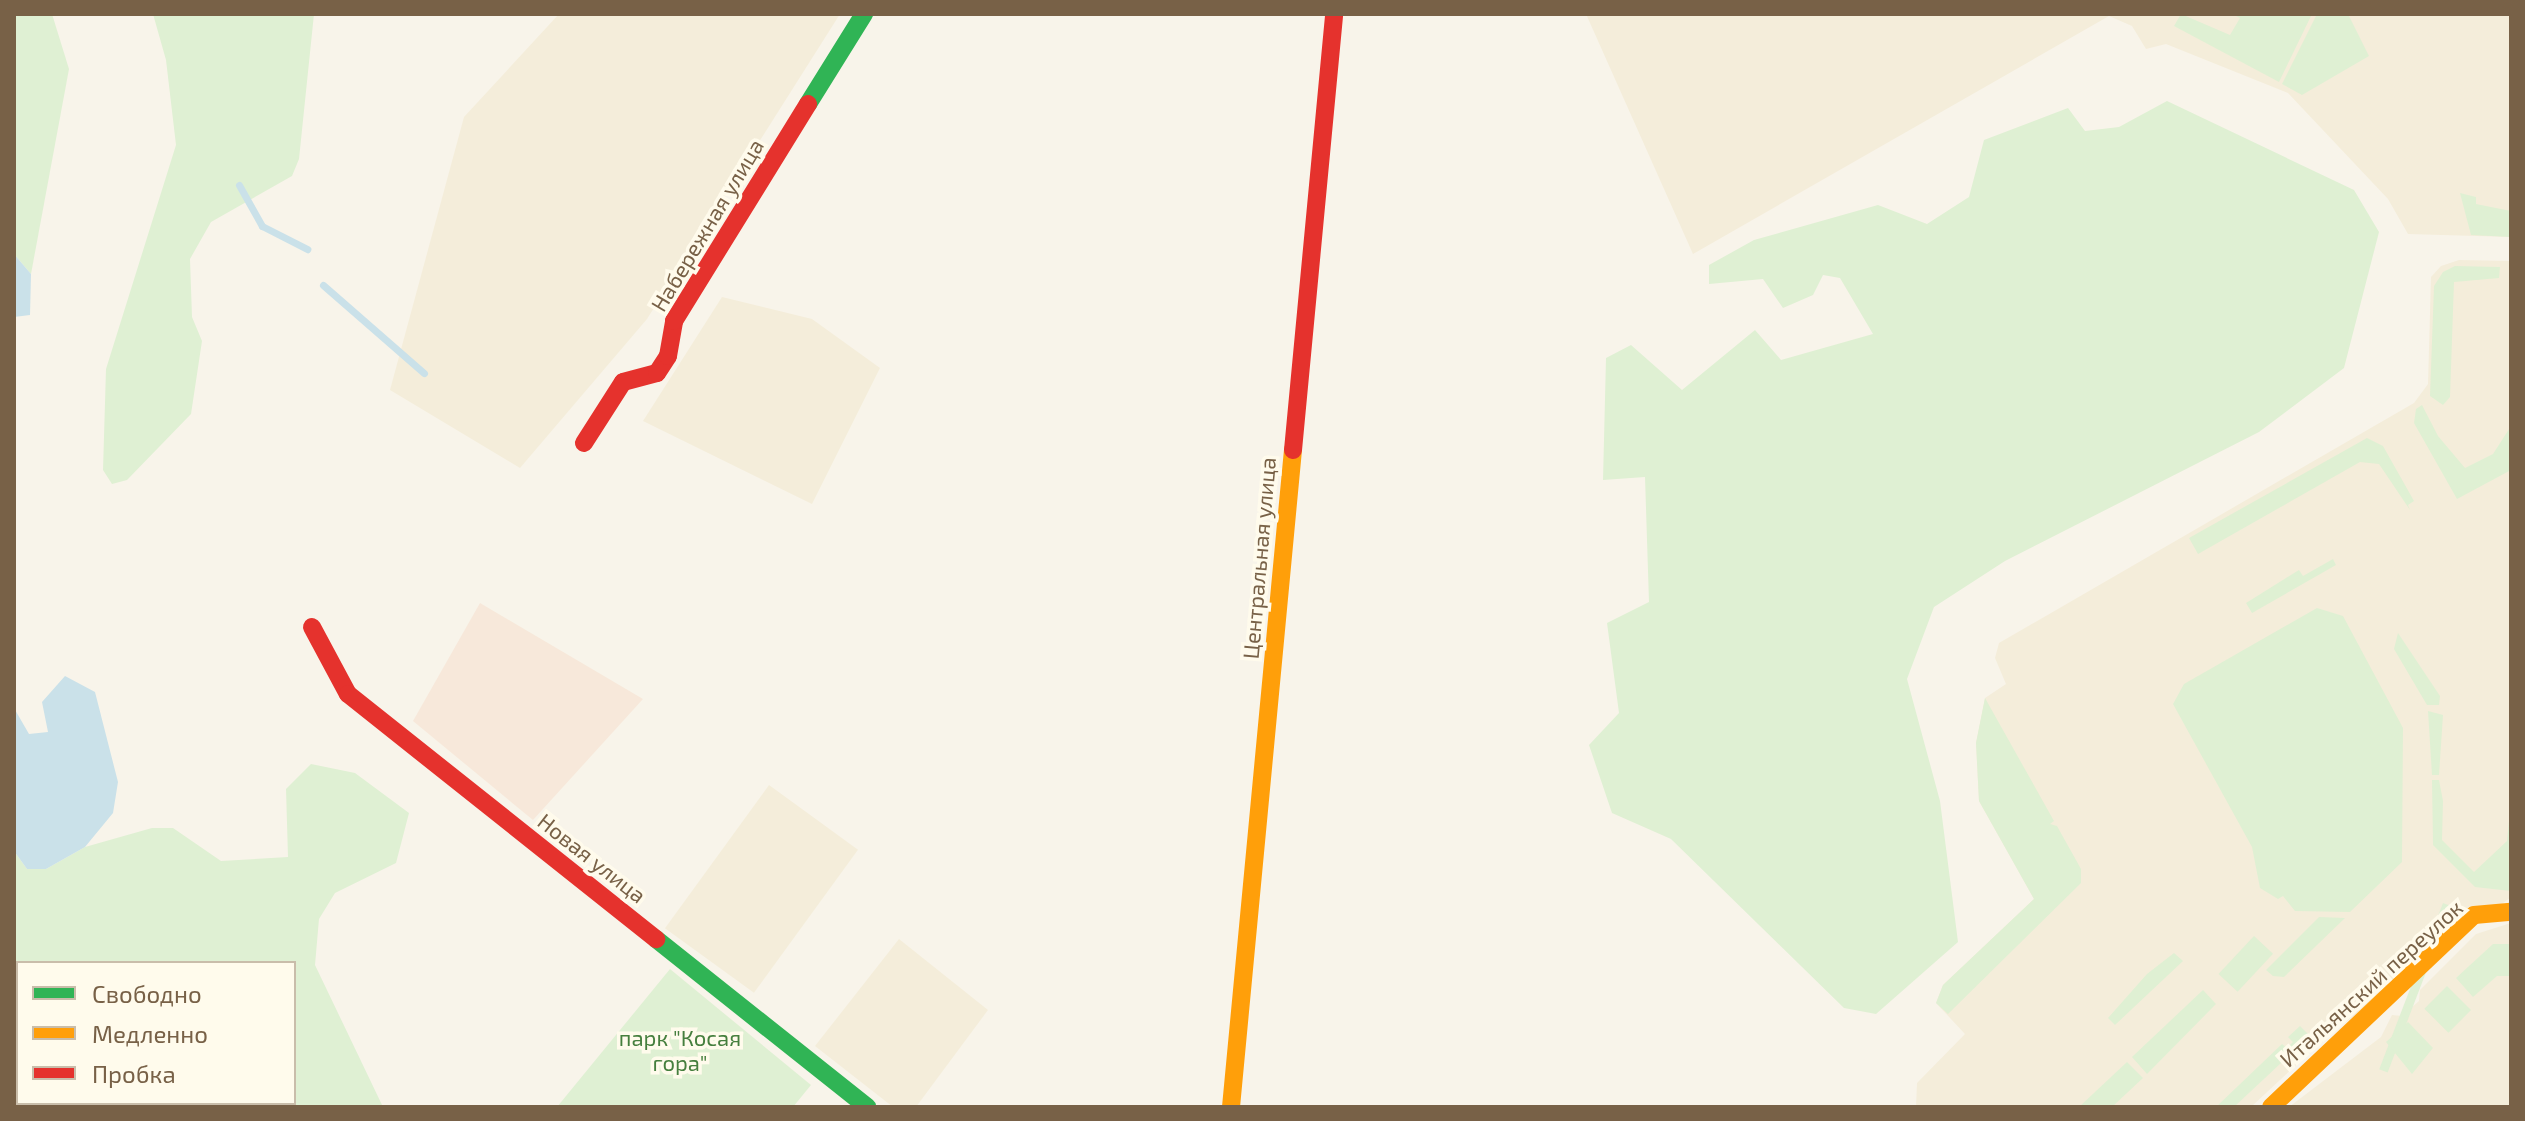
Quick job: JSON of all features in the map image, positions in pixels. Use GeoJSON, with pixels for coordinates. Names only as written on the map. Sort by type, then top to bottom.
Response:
{"type":"FeatureCollection","features":[{"type":"Feature","properties":{"kind":"street","name":"Набережная улица"},"geometry":{"type":"LineString","coordinates":[[584,443],[623,382],[657,373],[668,356],[674,321],[864,14]]}},
{"type":"Feature","properties":{"kind":"street","name":"Центральная улица"},"geometry":{"type":"LineString","coordinates":[[1231,1107],[1334,14]]}},
{"type":"Feature","properties":{"kind":"street","name":"Новая улица"},"geometry":{"type":"LineString","coordinates":[[312,627],[348,694],[867,1107]]}},
{"type":"Feature","properties":{"kind":"street","name":"Итальянский переулок"},"geometry":{"type":"LineString","coordinates":[[2271,1107],[2474,915],[2511,912]]}},
{"type":"Feature","properties":{"kind":"shaded area"},"geometry":{"type":"Polygon","coordinates":[[[559,14],[840,14],[647,319],[520,468],[390,390],[464,117],[559,14]]]}},
{"type":"Feature","properties":{"kind":"shaded area"},"geometry":{"type":"Polygon","coordinates":[[[1586,14],[2511,14],[2511,237],[2408,234],[2388,199],[2288,93],[2166,44],[2146,49],[2132,26],[2109,16],[1693,254],[1586,14]]]}},
{"type":"Feature","properties":{"kind":"shaded area"},"geometry":{"type":"Polygon","coordinates":[[[2459,260],[2511,261],[2511,897],[2326,1037],[2251,1107],[1916,1107],[1917,1083],[1965,1034],[1936,1003],[1943,985],[2034,899],[1979,801],[1976,743],[1985,698],[2006,684],[1995,658],[1999,643],[2414,403],[2428,384],[2431,277],[2441,266],[2459,260]]]}},
{"type":"Feature","properties":{"kind":"shaded area"},"geometry":{"type":"Polygon","coordinates":[[[722,297],[812,319],[880,368],[812,504],[643,421],[722,297]]]}},
{"type":"Feature","properties":{"kind":"shaded area"},"geometry":{"type":"Polygon","coordinates":[[[480,603],[643,699],[533,820],[413,721],[480,603]]]}},
{"type":"Feature","properties":{"kind":"shaded area"},"geometry":{"type":"Polygon","coordinates":[[[769,785],[858,850],[754,993],[665,928],[769,785]]]}},
{"type":"Feature","properties":{"kind":"shaded area"},"geometry":{"type":"Polygon","coordinates":[[[2511,923],[2511,1107],[2289,1107],[2381,1037],[2392,1015],[2402,1016],[2419,1001],[2420,990],[2476,934],[2511,923]]]}},
{"type":"Feature","properties":{"kind":"shaded area"},"geometry":{"type":"Polygon","coordinates":[[[899,939],[988,1010],[916,1107],[893,1107],[815,1046],[899,939]]]}},
{"type":"Feature","properties":{"kind":"green space"},"geometry":{"type":"Polygon","coordinates":[[[14,14],[52,14],[69,69],[31,274],[14,254],[14,14]]]}},
{"type":"Feature","properties":{"kind":"green space"},"geometry":{"type":"Polygon","coordinates":[[[153,14],[314,14],[299,159],[292,176],[211,222],[190,259],[192,317],[202,341],[191,414],[127,480],[112,484],[103,470],[106,369],[176,145],[166,60],[153,14]]]}},
{"type":"Feature","properties":{"kind":"green space"},"geometry":{"type":"Polygon","coordinates":[[[2181,14],[2230,35],[2240,18],[2232,14],[2312,14],[2279,82],[2174,26],[2181,14]]]}},
{"type":"Feature","properties":{"kind":"green space"},"geometry":{"type":"Polygon","coordinates":[[[2317,14],[2348,14],[2369,56],[2302,95],[2282,84],[2317,14]]]}},
{"type":"Feature","properties":{"kind":"green space"},"geometry":{"type":"Polygon","coordinates":[[[2167,101],[2354,190],[2379,232],[2344,368],[2259,432],[2005,561],[1934,607],[1907,679],[1940,801],[1958,942],[1876,1014],[1844,1008],[1671,839],[1612,813],[1589,745],[1619,713],[1607,623],[1649,602],[1645,477],[1603,480],[1606,358],[1631,345],[1682,390],[1755,330],[1781,360],[1873,334],[1840,278],[1823,275],[1813,295],[1783,308],[1763,279],[1709,284],[1709,265],[1754,240],[1878,205],[1927,224],[1969,197],[1984,140],[2068,108],[2085,131],[2119,127],[2167,101]]]}},
{"type":"Feature","properties":{"kind":"green space"},"geometry":{"type":"Polygon","coordinates":[[[2460,193],[2476,197],[2476,204],[2511,211],[2511,237],[2471,235],[2460,193]]]}},
{"type":"Feature","properties":{"kind":"green space"},"geometry":{"type":"Polygon","coordinates":[[[2455,266],[2500,267],[2499,278],[2454,282],[2450,397],[2443,405],[2430,396],[2434,286],[2443,272],[2455,266]]]}},
{"type":"Feature","properties":{"kind":"green space"},"geometry":{"type":"Polygon","coordinates":[[[2422,405],[2438,436],[2465,468],[2493,454],[2511,426],[2511,470],[2457,499],[2414,423],[2416,409],[2422,405]]]}},
{"type":"Feature","properties":{"kind":"green space"},"geometry":{"type":"Polygon","coordinates":[[[2367,438],[2383,446],[2414,501],[2408,505],[2410,510],[2379,464],[2360,462],[2198,554],[2189,538],[2367,438]]]}},
{"type":"Feature","properties":{"kind":"green space"},"geometry":{"type":"Polygon","coordinates":[[[2333,559],[2336,565],[2252,613],[2246,603],[2299,570],[2303,576],[2333,559]]]}},
{"type":"Feature","properties":{"kind":"green space"},"geometry":{"type":"Polygon","coordinates":[[[2317,608],[2343,616],[2403,728],[2402,862],[2350,912],[2295,911],[2283,896],[2278,899],[2260,888],[2252,847],[2173,704],[2184,684],[2317,608]]]}},
{"type":"Feature","properties":{"kind":"green space"},"geometry":{"type":"Polygon","coordinates":[[[2398,633],[2440,696],[2439,705],[2427,705],[2394,649],[2398,633]]]}},
{"type":"Feature","properties":{"kind":"green space"},"geometry":{"type":"Polygon","coordinates":[[[1985,698],[2054,821],[2050,824],[2057,826],[2081,869],[2081,883],[1948,1014],[1936,1003],[1943,985],[2034,899],[1979,801],[1976,743],[1985,698]]]}},
{"type":"Feature","properties":{"kind":"green space"},"geometry":{"type":"Polygon","coordinates":[[[2428,711],[2443,715],[2439,775],[2432,775],[2428,711]]]}},
{"type":"Feature","properties":{"kind":"green space"},"geometry":{"type":"Polygon","coordinates":[[[311,764],[355,773],[409,813],[396,863],[335,893],[319,919],[315,965],[383,1107],[14,1107],[14,851],[27,869],[46,869],[85,847],[152,828],[173,828],[221,861],[288,857],[286,789],[311,764]]]}},
{"type":"Feature","properties":{"kind":"green space"},"geometry":{"type":"Polygon","coordinates":[[[2432,780],[2439,780],[2443,801],[2442,840],[2474,872],[2507,841],[2511,801],[2511,891],[2475,887],[2433,845],[2432,780]]]}},
{"type":"Feature","properties":{"kind":"green space"},"geometry":{"type":"Polygon","coordinates":[[[2443,903],[2451,906],[2388,1072],[2379,1069],[2443,903]]]}},
{"type":"Feature","properties":{"kind":"green space"},"geometry":{"type":"Polygon","coordinates":[[[2319,917],[2345,918],[2284,977],[2273,976],[2266,970],[2319,917]]]}},
{"type":"Feature","properties":{"kind":"green space"},"geometry":{"type":"Polygon","coordinates":[[[2254,936],[2273,954],[2238,992],[2219,974],[2254,936]]]}},
{"type":"Feature","properties":{"kind":"green space"},"geometry":{"type":"Polygon","coordinates":[[[2493,944],[2511,944],[2511,976],[2497,976],[2473,997],[2456,978],[2493,944]]]}},
{"type":"Feature","properties":{"kind":"green space"},"geometry":{"type":"Polygon","coordinates":[[[2174,953],[2183,961],[2115,1025],[2108,1018],[2147,974],[2174,953]]]}},
{"type":"Feature","properties":{"kind":"green space","name":"парк \"Косая гора\""},"geometry":{"type":"Polygon","coordinates":[[[670,969],[811,1085],[793,1107],[557,1107],[670,969]]]}},
{"type":"Feature","properties":{"kind":"green space"},"geometry":{"type":"Polygon","coordinates":[[[2447,986],[2471,1010],[2448,1033],[2424,1009],[2447,986]]]}},
{"type":"Feature","properties":{"kind":"green space"},"geometry":{"type":"Polygon","coordinates":[[[2203,990],[2216,1004],[2147,1074],[2132,1057],[2203,990]]]}},
{"type":"Feature","properties":{"kind":"green space"},"geometry":{"type":"Polygon","coordinates":[[[2408,1022],[2433,1048],[2412,1074],[2386,1042],[2408,1022]]]}},
{"type":"Feature","properties":{"kind":"green space"},"geometry":{"type":"Polygon","coordinates":[[[2300,1026],[2310,1036],[2234,1107],[2216,1107],[2282,1044],[2287,1048],[2293,1042],[2288,1037],[2300,1026]]]}},
{"type":"Feature","properties":{"kind":"green space"},"geometry":{"type":"Polygon","coordinates":[[[2127,1062],[2143,1078],[2112,1107],[2079,1107],[2127,1062]]]}},
{"type":"Feature","properties":{"kind":"water"},"geometry":{"type":"Polygon","coordinates":[[[14,254],[31,274],[30,315],[14,317],[14,254]]]}},
{"type":"Feature","properties":{"kind":"water"},"geometry":{"type":"Polygon","coordinates":[[[65,676],[95,692],[118,782],[113,813],[85,847],[46,869],[27,869],[14,851],[14,708],[29,734],[48,732],[42,702],[65,676]]]}},
{"type":"Feature","properties":{"kind":"waterway"},"geometry":{"type":"LineString","coordinates":[[239,185],[262,226],[307,249]]}},
{"type":"Feature","properties":{"kind":"waterway"},"geometry":{"type":"LineString","coordinates":[[323,285],[424,373]]}},
{"type":"Feature","properties":{"kind":"traffic: fast"},"geometry":{"type":"LineString","coordinates":[[808,104],[864,14]]}},
{"type":"Feature","properties":{"kind":"traffic: fast"},"geometry":{"type":"LineString","coordinates":[[656,939],[867,1107]]}},
{"type":"Feature","properties":{"kind":"traffic: slow"},"geometry":{"type":"LineString","coordinates":[[1231,1107],[1293,450]]}},
{"type":"Feature","properties":{"kind":"traffic: slow"},"geometry":{"type":"LineString","coordinates":[[2271,1107],[2474,915],[2511,912]]}},
{"type":"Feature","properties":{"kind":"traffic: jam"},"geometry":{"type":"LineString","coordinates":[[1293,450],[1334,14]]}},
{"type":"Feature","properties":{"kind":"traffic: jam"},"geometry":{"type":"LineString","coordinates":[[584,443],[623,382],[657,373],[668,356],[674,321],[808,104]]}},
{"type":"Feature","properties":{"kind":"traffic: jam"},"geometry":{"type":"LineString","coordinates":[[312,627],[348,694],[656,939]]}}]}
